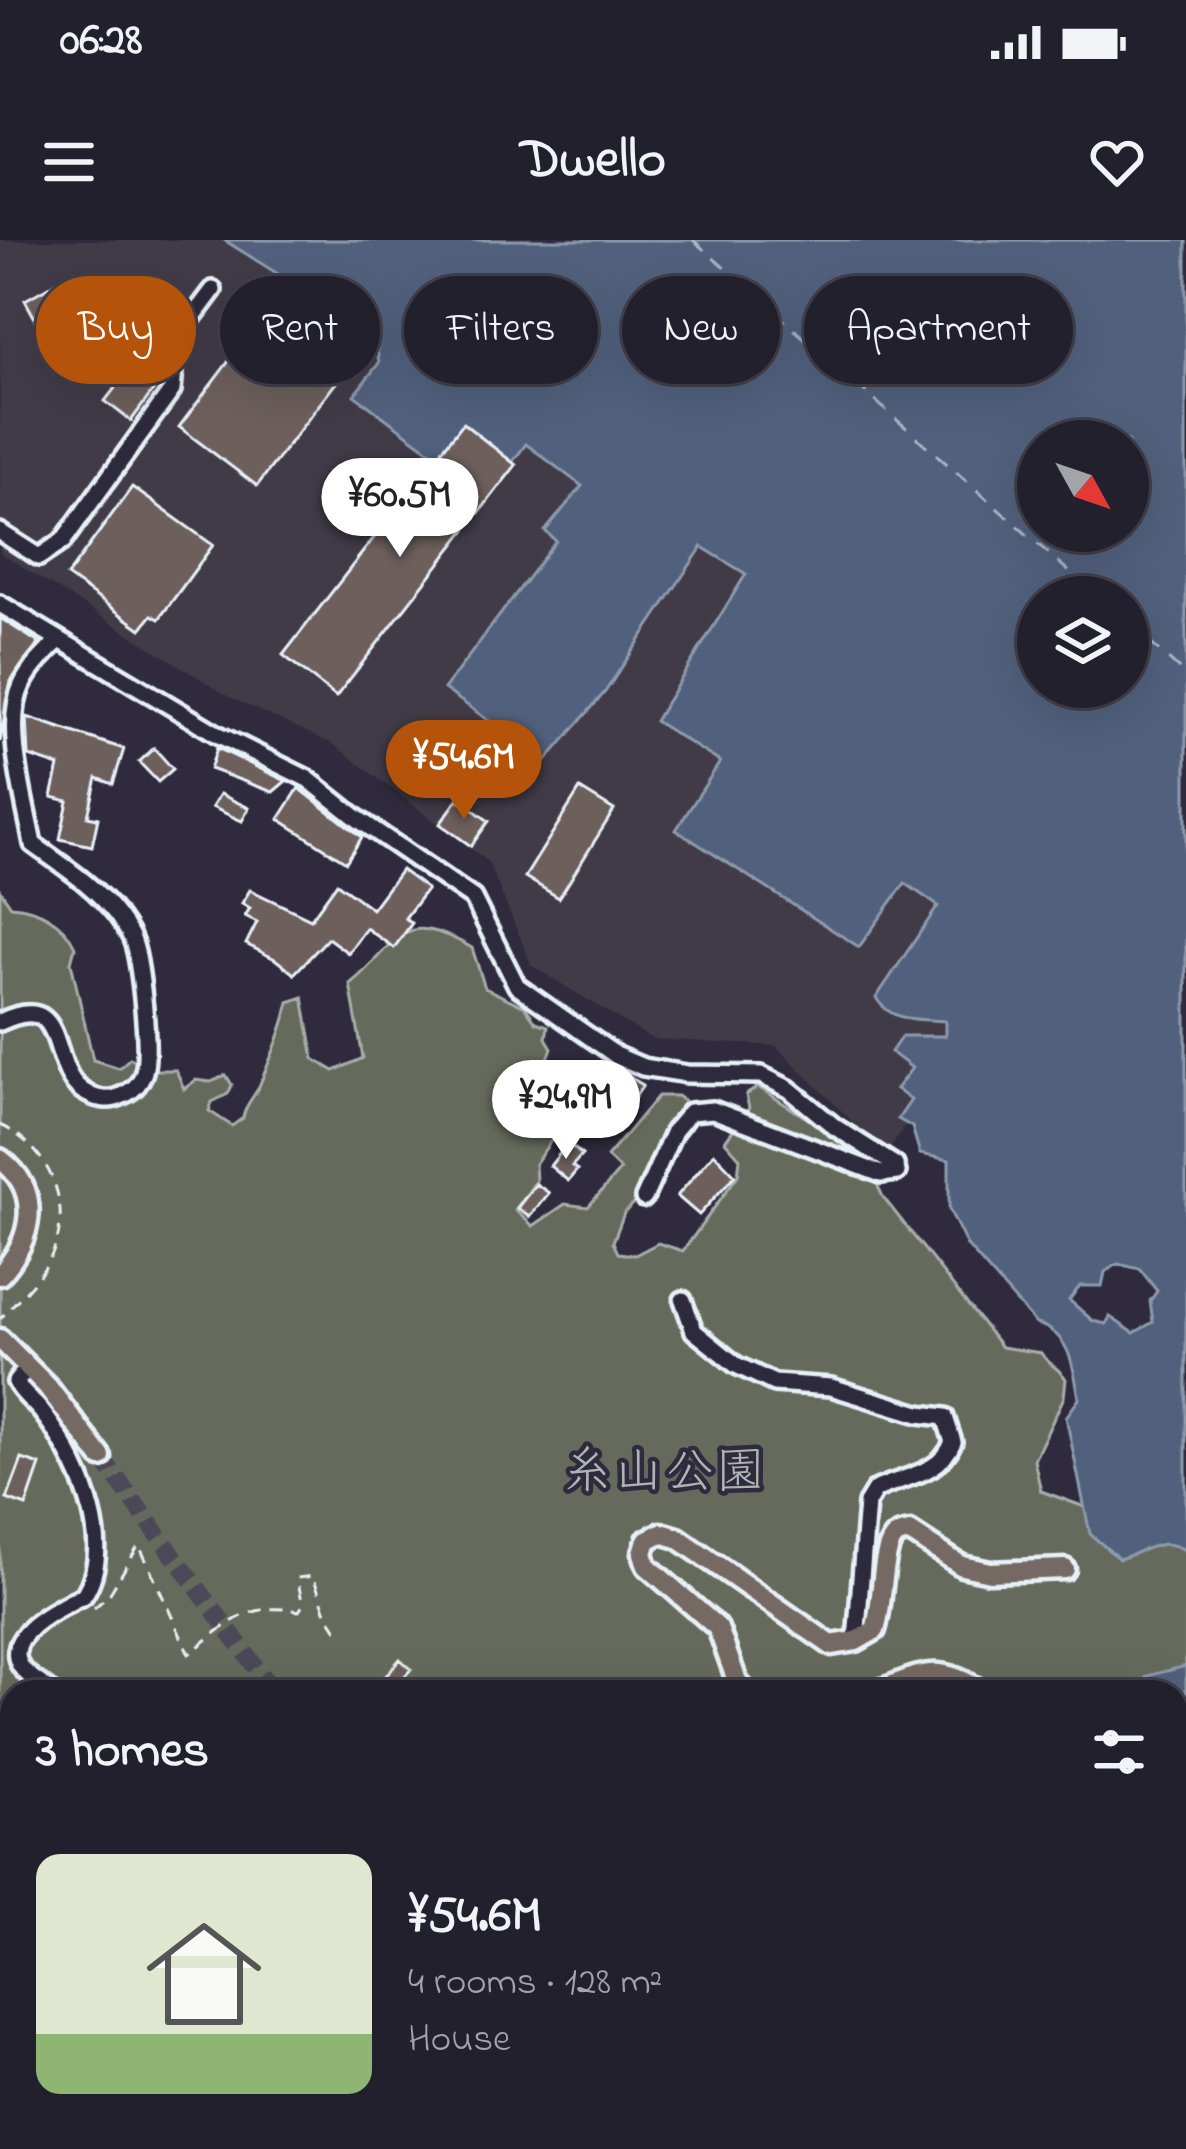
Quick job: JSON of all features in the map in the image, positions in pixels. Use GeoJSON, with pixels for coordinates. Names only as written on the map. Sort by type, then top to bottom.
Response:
{"type":"FeatureCollection","features":[{"type":"Feature","properties":{"kind":"main road"},"geometry":{"type":"LineString","coordinates":[[0,1159],[21,1181],[30,1220],[26,1240],[0,1274]]}},
{"type":"Feature","properties":{"kind":"main road"},"geometry":{"type":"LineString","coordinates":[[0,1339],[28,1366],[101,1457]]}},
{"type":"Feature","properties":{"kind":"main road"},"geometry":{"type":"LineString","coordinates":[[737,1680],[718,1628],[647,1566],[643,1553],[647,1540],[661,1533],[679,1538],[831,1645],[856,1641],[875,1630],[890,1543],[898,1535],[910,1532],[962,1566],[990,1572],[1065,1569]]}},
{"type":"Feature","properties":{"kind":"main road"},"geometry":{"type":"LineString","coordinates":[[909,1680],[935,1671],[964,1680]]}},
{"type":"Feature","properties":{"kind":"street"},"geometry":{"type":"LineString","coordinates":[[0,532],[38,557],[62,541],[172,390],[177,338],[213,290]]}},
{"type":"Feature","properties":{"kind":"street"},"geometry":{"type":"LineString","coordinates":[[0,604],[219,735],[308,779],[473,898],[517,986],[617,1056],[643,1067],[687,1075],[761,1075],[789,1089],[835,1127],[895,1165],[897,1172],[881,1174],[713,1110],[690,1112],[674,1131],[644,1198]]}},
{"type":"Feature","properties":{"kind":"street"},"geometry":{"type":"LineString","coordinates":[[0,1022],[22,1012],[38,1014],[49,1024],[78,1090],[98,1099],[119,1098],[137,1086],[145,1069],[138,960],[132,938],[80,877],[33,844],[18,764],[20,688],[58,641]]}},
{"type":"Feature","properties":{"kind":"street"},"geometry":{"type":"LineString","coordinates":[[683,1300],[694,1331],[736,1365],[774,1383],[831,1388],[944,1417],[953,1442],[946,1458],[921,1475],[875,1490],[868,1503],[856,1641]]}},
{"type":"Feature","properties":{"kind":"street"},"geometry":{"type":"LineString","coordinates":[[28,1366],[16,1382],[70,1455],[99,1552],[84,1594],[38,1620],[16,1646],[21,1668],[36,1680]]}},
{"type":"Feature","properties":{"kind":"path"},"geometry":{"type":"LineString","coordinates":[[86,1611],[109,1595],[139,1546],[188,1654],[225,1631],[236,1618],[258,1608],[299,1611],[303,1605],[297,1578],[313,1576],[337,1630]]}},
{"type":"Feature","properties":{"kind":"shaded area"},"geometry":{"type":"Polygon","coordinates":[[[0,240],[224,240],[281,276],[220,276],[220,384],[363,384],[355,395],[489,493],[525,444],[582,486],[546,531],[556,540],[444,688],[545,761],[605,692],[703,547],[747,575],[655,721],[939,906],[876,998],[898,1018],[945,1021],[945,1037],[902,1036],[892,1053],[912,1068],[911,1100],[898,1118],[906,1124],[886,1155],[776,1046],[652,1039],[532,966],[488,862],[333,744],[231,698],[0,553],[0,240]]]}},
{"type":"Feature","properties":{"kind":"green space","name":"糸山公園"},"geometry":{"type":"Polygon","coordinates":[[[0,890],[11,906],[49,918],[75,947],[71,962],[93,1060],[119,1068],[130,1058],[154,1070],[176,1070],[184,1089],[196,1080],[211,1082],[226,1075],[232,1085],[228,1094],[212,1102],[209,1111],[232,1126],[243,1118],[258,1089],[289,1002],[303,997],[314,1059],[334,1071],[363,1058],[350,984],[391,943],[402,934],[429,930],[472,948],[485,988],[525,1007],[536,1022],[548,1026],[546,1038],[552,1048],[545,1093],[562,1098],[568,1116],[535,1164],[536,1181],[515,1210],[533,1226],[565,1204],[588,1207],[620,1170],[607,1157],[658,1096],[677,1096],[692,1107],[640,1197],[624,1213],[613,1242],[618,1253],[635,1255],[658,1243],[683,1251],[738,1175],[740,1158],[725,1141],[749,1108],[746,1095],[758,1087],[863,1154],[883,1197],[1001,1347],[1041,1353],[1066,1379],[1064,1397],[1034,1460],[1041,1491],[1137,1526],[1186,1550],[1186,1680],[0,1680],[0,890]]]}},
{"type":"Feature","properties":{"kind":"water"},"geometry":{"type":"Polygon","coordinates":[[[224,240],[1186,240],[1186,1551],[1161,1545],[1119,1559],[1090,1534],[1066,1417],[1079,1399],[1068,1353],[1056,1335],[1036,1324],[967,1246],[949,1209],[949,1160],[920,1154],[912,1127],[898,1119],[911,1100],[896,1089],[912,1068],[891,1052],[902,1036],[945,1036],[945,1021],[898,1016],[876,998],[938,906],[905,883],[859,947],[676,830],[720,762],[655,721],[746,574],[702,547],[605,692],[546,761],[444,689],[556,541],[545,531],[582,486],[526,444],[488,494],[354,395],[363,384],[380,384],[380,276],[281,276],[224,240]],[[1118,1264],[1105,1272],[1102,1286],[1080,1286],[1069,1300],[1093,1321],[1106,1324],[1110,1317],[1134,1333],[1153,1322],[1150,1301],[1157,1291],[1140,1269],[1118,1264]]]}},
{"type":"Feature","properties":{"kind":"water"},"geometry":{"type":"Polygon","coordinates":[[[1186,1666],[1186,1680],[1145,1680],[1186,1666]]]}},
{"type":"Feature","properties":{"kind":"building"},"geometry":{"type":"Polygon","coordinates":[[[36,294],[36,320],[25,300],[36,294]]]}},
{"type":"Feature","properties":{"kind":"building"},"geometry":{"type":"Polygon","coordinates":[[[220,373],[220,384],[335,384],[257,486],[179,427],[220,373]]]}},
{"type":"Feature","properties":{"kind":"building"},"geometry":{"type":"Polygon","coordinates":[[[118,384],[158,384],[131,421],[105,401],[118,384]]]}},
{"type":"Feature","properties":{"kind":"building"},"geometry":{"type":"Polygon","coordinates":[[[463,423],[516,465],[336,697],[283,655],[463,423]]]}},
{"type":"Feature","properties":{"kind":"building"},"geometry":{"type":"Polygon","coordinates":[[[132,487],[213,545],[159,619],[152,615],[141,629],[67,576],[132,487]]]}},
{"type":"Feature","properties":{"kind":"building"},"geometry":{"type":"Polygon","coordinates":[[[0,618],[39,643],[11,681],[0,742],[0,618]]]}},
{"type":"Feature","properties":{"kind":"building"},"geometry":{"type":"Polygon","coordinates":[[[27,717],[124,749],[113,784],[97,778],[88,816],[98,818],[92,846],[60,839],[68,801],[52,797],[59,766],[29,756],[27,717]]]}},
{"type":"Feature","properties":{"kind":"building"},"geometry":{"type":"Polygon","coordinates":[[[154,748],[173,769],[158,782],[139,762],[154,748]]]}},
{"type":"Feature","properties":{"kind":"building"},"geometry":{"type":"Polygon","coordinates":[[[217,748],[286,781],[273,792],[210,769],[217,748]]]}},
{"type":"Feature","properties":{"kind":"building"},"geometry":{"type":"Polygon","coordinates":[[[299,788],[362,837],[346,862],[279,819],[299,788]]]}},
{"type":"Feature","properties":{"kind":"building"},"geometry":{"type":"Polygon","coordinates":[[[580,789],[614,810],[559,898],[525,877],[580,789]]]}},
{"type":"Feature","properties":{"kind":"building"},"geometry":{"type":"Polygon","coordinates":[[[220,794],[249,808],[242,821],[212,807],[220,794]]]}},
{"type":"Feature","properties":{"kind":"building"},"geometry":{"type":"Polygon","coordinates":[[[458,799],[489,821],[471,846],[440,824],[458,799]]]}},
{"type":"Feature","properties":{"kind":"building"},"geometry":{"type":"Polygon","coordinates":[[[401,870],[427,889],[405,918],[412,923],[394,948],[366,928],[348,953],[328,938],[294,974],[246,944],[257,922],[245,916],[250,908],[242,903],[250,890],[311,919],[337,883],[372,909],[401,870]]]}},
{"type":"Feature","properties":{"kind":"building"},"geometry":{"type":"Polygon","coordinates":[[[614,1068],[643,1085],[619,1122],[591,1104],[614,1068]]]}},
{"type":"Feature","properties":{"kind":"building"},"geometry":{"type":"Polygon","coordinates":[[[568,1143],[582,1155],[568,1181],[550,1166],[568,1143]]]}},
{"type":"Feature","properties":{"kind":"building"},"geometry":{"type":"Polygon","coordinates":[[[714,1153],[735,1175],[699,1215],[677,1196],[714,1153]]]}},
{"type":"Feature","properties":{"kind":"building"},"geometry":{"type":"Polygon","coordinates":[[[536,1184],[549,1193],[529,1217],[517,1208],[536,1184]]]}},
{"type":"Feature","properties":{"kind":"building"},"geometry":{"type":"Polygon","coordinates":[[[22,1459],[40,1465],[26,1506],[7,1499],[22,1459]]]}},
{"type":"Feature","properties":{"kind":"building"},"geometry":{"type":"Polygon","coordinates":[[[400,1659],[411,1669],[401,1680],[385,1677],[400,1659]]]}},
{"type":"Feature","properties":{"kind":"ferry route"},"geometry":{"type":"LineString","coordinates":[[693,240],[1074,576]]}},
{"type":"Feature","properties":{"kind":"ferry route"},"geometry":{"type":"LineString","coordinates":[[1149,642],[1186,675]]}},
{"type":"Feature","properties":{"kind":"tunnel"},"geometry":{"type":"LineString","coordinates":[[101,1457],[265,1680]]}}]}
